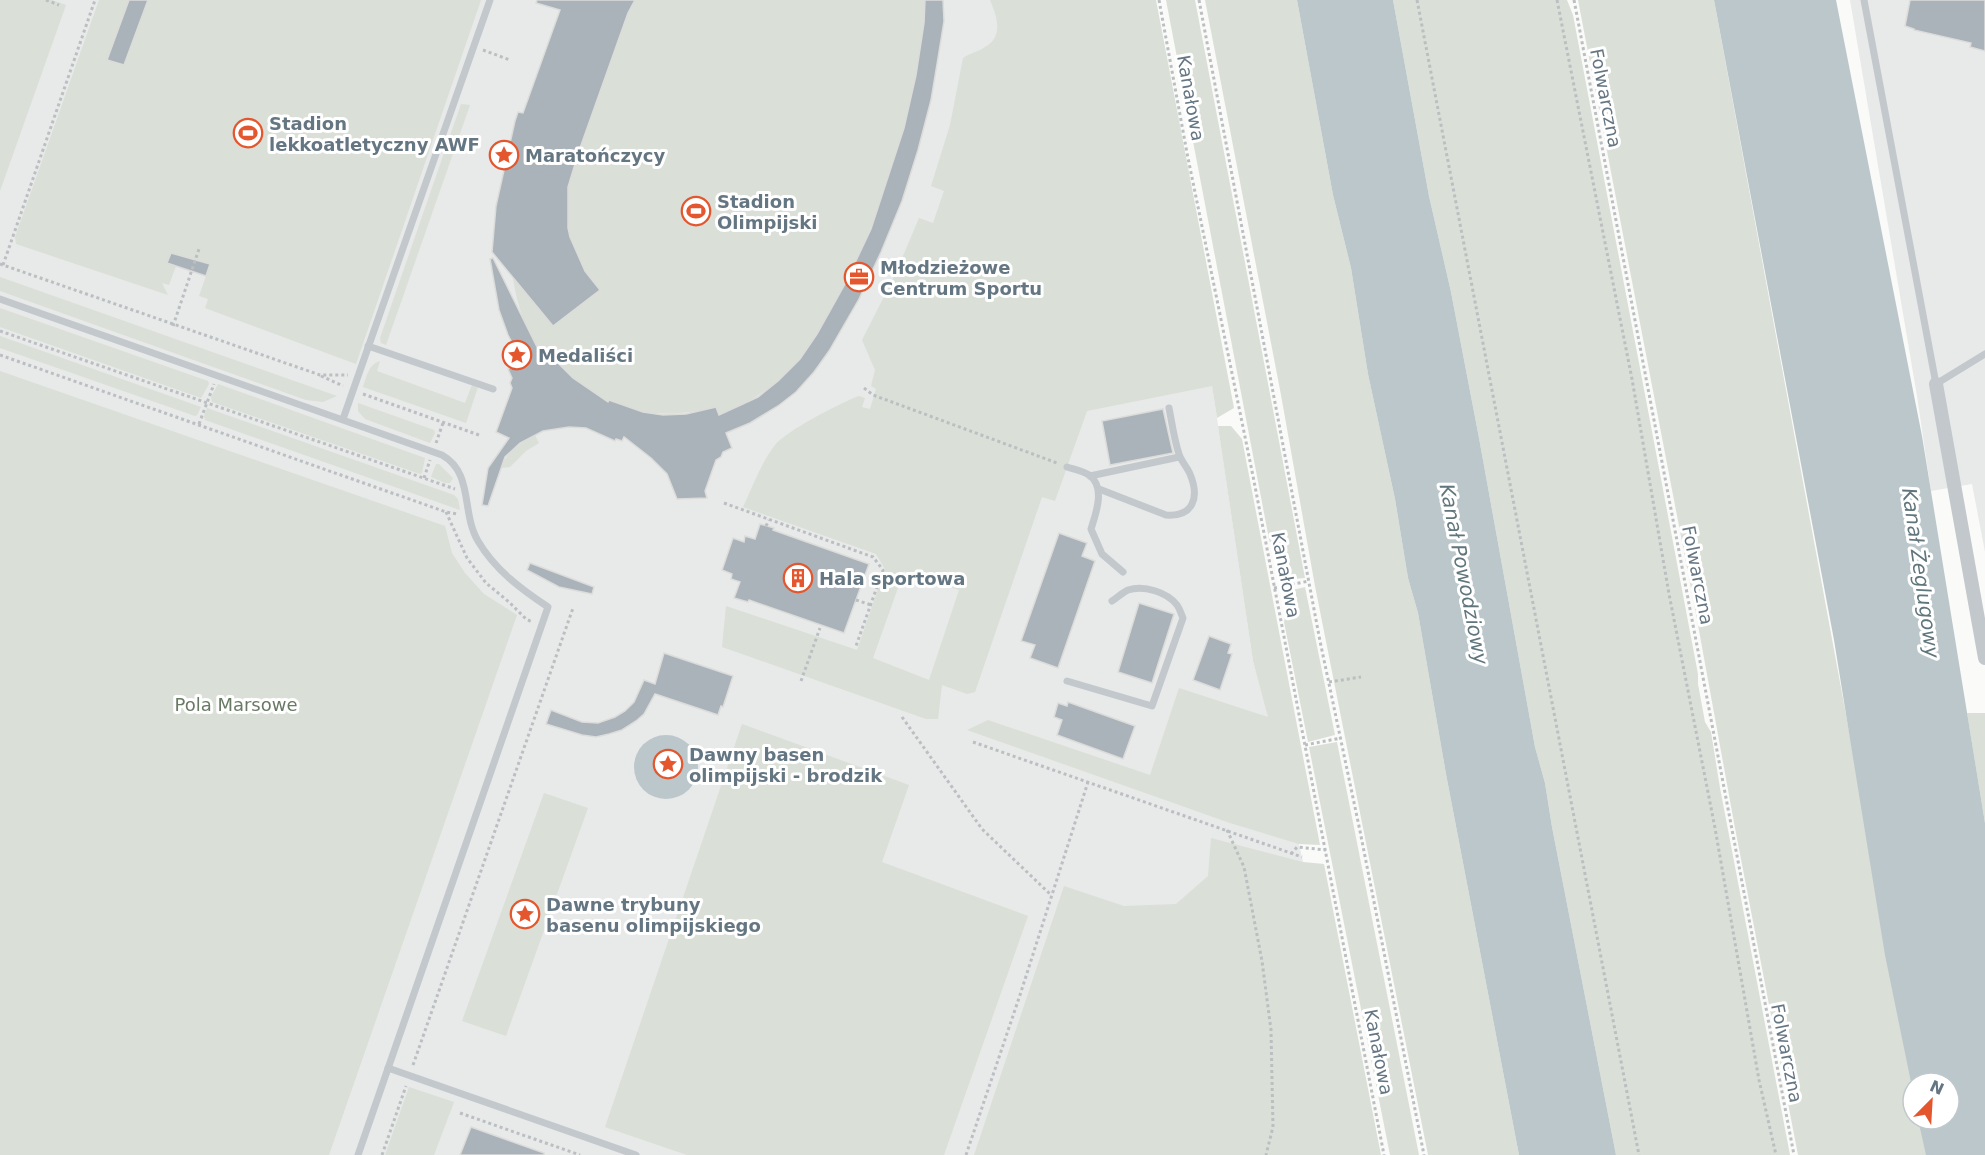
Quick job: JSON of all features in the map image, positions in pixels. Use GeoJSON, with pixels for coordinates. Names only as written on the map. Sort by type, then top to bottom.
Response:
{"type":"FeatureCollection","features":[{"type":"Feature","properties":{"kind":"street"},"geometry":{"type":"LineString","coordinates":[[1936,384],[1985,658]]}},
{"type":"Feature","properties":{"kind":"lane"},"geometry":{"type":"LineString","coordinates":[[343,419],[490,0]]}},
{"type":"Feature","properties":{"kind":"lane"},"geometry":{"type":"LineString","coordinates":[[1864,0],[1936,384],[1985,354]]}},
{"type":"Feature","properties":{"kind":"lane"},"geometry":{"type":"LineString","coordinates":[[0,299],[343,419],[449,459],[458,470],[464,483],[468,514],[476,539],[493,564],[548,607],[358,1155]]}},
{"type":"Feature","properties":{"kind":"lane"},"geometry":{"type":"LineString","coordinates":[[368,346],[493,389]]}},
{"type":"Feature","properties":{"kind":"lane"},"geometry":{"type":"LineString","coordinates":[[1090,476],[1099,489],[1150,510],[1178,516],[1187,513],[1194,501],[1194,488],[1191,475],[1179,457],[1169,408]]}},
{"type":"Feature","properties":{"kind":"lane"},"geometry":{"type":"LineString","coordinates":[[1067,467],[1090,476],[1179,457]]}},
{"type":"Feature","properties":{"kind":"lane"},"geometry":{"type":"LineString","coordinates":[[1099,489],[1097,512],[1091,529],[1102,554],[1123,572]]}},
{"type":"Feature","properties":{"kind":"lane"},"geometry":{"type":"LineString","coordinates":[[1067,681],[1152,706],[1183,618],[1178,606],[1159,592],[1145,589],[1128,590],[1112,601]]}},
{"type":"Feature","properties":{"kind":"lane"},"geometry":{"type":"LineString","coordinates":[[388,1068],[636,1155]]}},
{"type":"Feature","properties":{"kind":"path"},"geometry":{"type":"LineString","coordinates":[[46,0],[59,5]]}},
{"type":"Feature","properties":{"kind":"path"},"geometry":{"type":"LineString","coordinates":[[95,0],[1,264],[173,326],[320,375],[353,390],[479,435]]}},
{"type":"Feature","properties":{"kind":"path","name":"Kanałowa"},"geometry":{"type":"LineString","coordinates":[[1159,0],[1384,1155]]}},
{"type":"Feature","properties":{"kind":"path"},"geometry":{"type":"LineString","coordinates":[[1199,0],[1309,581],[1424,1155]]}},
{"type":"Feature","properties":{"kind":"path"},"geometry":{"type":"LineString","coordinates":[[1417,0],[1639,1155]]}},
{"type":"Feature","properties":{"kind":"path"},"geometry":{"type":"LineString","coordinates":[[1557,0],[1632,379],[1669,594],[1715,828],[1759,1080],[1776,1155]]}},
{"type":"Feature","properties":{"kind":"path","name":"Folwarczna"},"geometry":{"type":"LineString","coordinates":[[1574,0],[1794,1155]]}},
{"type":"Feature","properties":{"kind":"path"},"geometry":{"type":"LineString","coordinates":[[473,47],[510,60]]}},
{"type":"Feature","properties":{"kind":"path"},"geometry":{"type":"LineString","coordinates":[[173,326],[200,249]]}},
{"type":"Feature","properties":{"kind":"path"},"geometry":{"type":"LineString","coordinates":[[0,331],[466,493]]}},
{"type":"Feature","properties":{"kind":"path"},"geometry":{"type":"LineString","coordinates":[[0,355],[446,512],[468,514]]}},
{"type":"Feature","properties":{"kind":"path"},"geometry":{"type":"LineString","coordinates":[[199,424],[217,375]]}},
{"type":"Feature","properties":{"kind":"path"},"geometry":{"type":"LineString","coordinates":[[320,375],[358,375]]}},
{"type":"Feature","properties":{"kind":"path"},"geometry":{"type":"LineString","coordinates":[[864,388],[873,395],[1067,467]]}},
{"type":"Feature","properties":{"kind":"path"},"geometry":{"type":"LineString","coordinates":[[724,503],[873,557],[883,570],[856,646]]}},
{"type":"Feature","properties":{"kind":"path"},"geometry":{"type":"LineString","coordinates":[[446,512],[467,558],[486,583],[526,619],[542,626]]}},
{"type":"Feature","properties":{"kind":"path"},"geometry":{"type":"LineString","coordinates":[[766,526],[768,520]]}},
{"type":"Feature","properties":{"kind":"path"},"geometry":{"type":"LineString","coordinates":[[846,554],[848,549]]}},
{"type":"Feature","properties":{"kind":"path"},"geometry":{"type":"LineString","coordinates":[[1275,588],[1309,581]]}},
{"type":"Feature","properties":{"kind":"path"},"geometry":{"type":"LineString","coordinates":[[856,600],[871,605]]}},
{"type":"Feature","properties":{"kind":"path"},"geometry":{"type":"LineString","coordinates":[[382,1155],[573,608]]}},
{"type":"Feature","properties":{"kind":"path"},"geometry":{"type":"LineString","coordinates":[[801,681],[820,628]]}},
{"type":"Feature","properties":{"kind":"path"},"geometry":{"type":"LineString","coordinates":[[1329,682],[1361,677]]}},
{"type":"Feature","properties":{"kind":"path"},"geometry":{"type":"LineString","coordinates":[[902,717],[982,829],[1051,894]]}},
{"type":"Feature","properties":{"kind":"path"},"geometry":{"type":"LineString","coordinates":[[1305,745],[1341,738]]}},
{"type":"Feature","properties":{"kind":"path"},"geometry":{"type":"LineString","coordinates":[[973,742],[1302,857]]}},
{"type":"Feature","properties":{"kind":"path"},"geometry":{"type":"LineString","coordinates":[[966,1155],[1088,782]]}},
{"type":"Feature","properties":{"kind":"path"},"geometry":{"type":"LineString","coordinates":[[1227,830],[1244,867],[1262,961],[1271,1030],[1273,1127],[1266,1155]]}},
{"type":"Feature","properties":{"kind":"path"},"geometry":{"type":"LineString","coordinates":[[1292,854],[1297,847],[1326,849]]}},
{"type":"Feature","properties":{"kind":"path"},"geometry":{"type":"LineString","coordinates":[[460,1113],[580,1155]]}},
{"type":"Feature","properties":{"kind":"shaded area"},"geometry":{"type":"Polygon","coordinates":[[[0,0],[1139,0],[1207,351],[1253,661],[1276,740],[1303,862],[1359,1155],[0,1155],[0,0]]]}},
{"type":"Feature","properties":{"kind":"shaded area"},"geometry":{"type":"Polygon","coordinates":[[[1850,0],[1985,0],[1985,552],[1972,484],[1931,491],[1850,0]]]}},
{"type":"Feature","properties":{"kind":"green space"},"geometry":{"type":"Polygon","coordinates":[[[0,0],[52,0],[66,5],[0,191],[0,0]]]}},
{"type":"Feature","properties":{"kind":"green space","name":"Stadion lekkoatletyczny AWF"},"geometry":{"type":"Polygon","coordinates":[[[99,0],[481,0],[356,364],[205,308],[208,299],[199,296],[206,276],[176,266],[169,285],[162,283],[168,295],[16,244],[15,237],[99,0]]]}},
{"type":"Feature","properties":{"kind":"green space","name":"Stadion Olimpijski"},"geometry":{"type":"Polygon","coordinates":[[[579,0],[925,0],[917,77],[908,117],[883,196],[852,270],[818,332],[792,367],[763,392],[719,416],[716,407],[685,413],[664,414],[633,410],[596,396],[572,378],[545,346],[539,349],[521,312],[512,274],[510,246],[579,0]]]}},
{"type":"Feature","properties":{"kind":"green space"},"geometry":{"type":"Polygon","coordinates":[[[990,0],[1156,0],[1234,408],[1217,418],[1212,386],[1087,411],[1055,501],[1042,497],[975,692],[967,694],[942,685],[938,719],[926,719],[722,647],[726,606],[857,650],[885,569],[876,554],[743,507],[765,459],[775,445],[790,432],[859,396],[865,398],[862,407],[870,409],[876,389],[871,386],[875,370],[862,340],[895,275],[919,218],[933,223],[944,191],[931,186],[950,125],[963,58],[991,43],[997,32],[997,19],[990,0]],[[904,571],[873,658],[929,680],[959,590],[904,571]]]}},
{"type":"Feature","properties":{"kind":"green space"},"geometry":{"type":"Polygon","coordinates":[[[1166,0],[1195,0],[1305,578],[1281,580],[1269,539],[1166,0]]]}},
{"type":"Feature","properties":{"kind":"green space"},"geometry":{"type":"Polygon","coordinates":[[[1205,0],[1297,0],[1333,195],[1351,268],[1368,374],[1395,499],[1408,578],[1418,613],[1446,774],[1519,1155],[1428,1155],[1315,586],[1281,395],[1205,0]]]}},
{"type":"Feature","properties":{"kind":"green space"},"geometry":{"type":"Polygon","coordinates":[[[1393,0],[1567,0],[1573,15],[1698,674],[1705,722],[1711,732],[1790,1155],[1616,1155],[1545,783],[1535,747],[1479,438],[1451,292],[1429,196],[1393,0]]]}},
{"type":"Feature","properties":{"kind":"green space"},"geometry":{"type":"Polygon","coordinates":[[[1578,0],[1714,0],[1912,1071],[1901,1071],[1901,1131],[1923,1131],[1927,1155],[1798,1155],[1578,0]]]}},
{"type":"Feature","properties":{"kind":"green space"},"geometry":{"type":"Polygon","coordinates":[[[461,104],[470,105],[386,345],[381,343],[380,338],[461,104]]]}},
{"type":"Feature","properties":{"kind":"green space"},"geometry":{"type":"Polygon","coordinates":[[[0,277],[337,396],[323,402],[306,400],[0,291],[0,277]]]}},
{"type":"Feature","properties":{"kind":"green space"},"geometry":{"type":"Polygon","coordinates":[[[0,308],[208,381],[209,384],[201,398],[0,327],[0,308]]]}},
{"type":"Feature","properties":{"kind":"green space"},"geometry":{"type":"Polygon","coordinates":[[[0,336],[201,407],[195,416],[0,348],[0,336]]]}},
{"type":"Feature","properties":{"kind":"green space"},"geometry":{"type":"Polygon","coordinates":[[[380,361],[377,371],[465,403],[472,385],[478,387],[466,423],[363,387],[370,368],[380,361]]]}},
{"type":"Feature","properties":{"kind":"green space","name":"Pola Marsowe"},"geometry":{"type":"Polygon","coordinates":[[[0,371],[445,526],[452,553],[465,573],[484,594],[517,615],[329,1155],[0,1155],[0,371]]]}},
{"type":"Feature","properties":{"kind":"green space"},"geometry":{"type":"Polygon","coordinates":[[[218,384],[425,458],[422,473],[212,402],[211,397],[218,384]]]}},
{"type":"Feature","properties":{"kind":"green space"},"geometry":{"type":"Polygon","coordinates":[[[358,403],[434,430],[435,433],[430,443],[365,419],[358,411],[358,403]]]}},
{"type":"Feature","properties":{"kind":"green space"},"geometry":{"type":"Polygon","coordinates":[[[207,408],[454,495],[458,499],[460,510],[205,420],[207,408]]]}},
{"type":"Feature","properties":{"kind":"green space"},"geometry":{"type":"Polygon","coordinates":[[[1218,426],[1231,426],[1242,439],[1320,845],[1299,844],[1230,823],[967,730],[988,720],[1150,775],[1179,688],[1268,717],[1253,661],[1218,426]]]}},
{"type":"Feature","properties":{"kind":"green space"},"geometry":{"type":"Polygon","coordinates":[[[535,435],[539,443],[526,451],[510,467],[501,468],[515,448],[535,435]]]}},
{"type":"Feature","properties":{"kind":"green space"},"geometry":{"type":"Polygon","coordinates":[[[436,464],[439,464],[453,478],[450,483],[431,477],[436,464]]]}},
{"type":"Feature","properties":{"kind":"green space"},"geometry":{"type":"Polygon","coordinates":[[[1305,587],[1335,735],[1308,742],[1284,622],[1287,610],[1284,592],[1305,587]]]}},
{"type":"Feature","properties":{"kind":"green space"},"geometry":{"type":"Polygon","coordinates":[[[1967,713],[1985,713],[1985,823],[1967,713]]]}},
{"type":"Feature","properties":{"kind":"green space"},"geometry":{"type":"Polygon","coordinates":[[[742,724],[909,785],[882,862],[1028,916],[944,1155],[687,1155],[605,1127],[742,724]]]}},
{"type":"Feature","properties":{"kind":"green space"},"geometry":{"type":"Polygon","coordinates":[[[1337,742],[1419,1155],[1390,1155],[1309,747],[1337,742]]]}},
{"type":"Feature","properties":{"kind":"green space","name":"Dawne trybuny basenu olimpijskiego"},"geometry":{"type":"Polygon","coordinates":[[[544,793],[588,808],[506,1036],[462,1021],[544,793]]]}},
{"type":"Feature","properties":{"kind":"green space"},"geometry":{"type":"Polygon","coordinates":[[[1211,838],[1303,862],[1324,864],[1381,1155],[974,1155],[1064,886],[1124,906],[1176,904],[1208,876],[1211,838]]]}},
{"type":"Feature","properties":{"kind":"green space"},"geometry":{"type":"Polygon","coordinates":[[[409,1087],[454,1102],[434,1155],[385,1155],[409,1087]]]}},
{"type":"Feature","properties":{"kind":"water","name":"Kanał Powodziowy"},"geometry":{"type":"Polygon","coordinates":[[[1297,0],[1393,0],[1429,196],[1451,292],[1479,438],[1535,747],[1545,783],[1616,1155],[1519,1155],[1446,774],[1418,613],[1408,578],[1395,499],[1368,374],[1351,268],[1333,195],[1297,0]]]}},
{"type":"Feature","properties":{"kind":"water","name":"Kanał Żeglugowy"},"geometry":{"type":"Polygon","coordinates":[[[1714,0],[1836,0],[1922,436],[1985,823],[1985,1155],[1926,1155],[1921,1131],[1961,1131],[1961,1071],[1909,1071],[1885,955],[1834,640],[1714,0]]]}},
{"type":"Feature","properties":{"kind":"water"},"geometry":{"type":"Polygon","coordinates":[[[660,735],[672,735],[689,744],[696,755],[698,767],[696,779],[689,790],[672,799],[660,799],[648,794],[639,785],[634,773],[634,761],[639,749],[648,740],[660,735]]]}},
{"type":"Feature","properties":{"kind":"building"},"geometry":{"type":"Polygon","coordinates":[[[129,0],[148,0],[124,65],[107,60],[129,0]]]}},
{"type":"Feature","properties":{"kind":"building"},"geometry":{"type":"Polygon","coordinates":[[[537,0],[635,0],[628,13],[568,187],[570,237],[585,271],[600,290],[553,326],[492,252],[496,206],[515,121],[518,112],[523,113],[560,10],[536,3],[537,0]]]}},
{"type":"Feature","properties":{"kind":"building"},"geometry":{"type":"Polygon","coordinates":[[[925,0],[943,0],[944,21],[931,100],[902,201],[881,252],[859,299],[814,372],[796,392],[778,406],[750,423],[726,433],[732,448],[723,452],[716,460],[705,491],[707,498],[677,499],[667,474],[624,437],[622,441],[616,439],[615,441],[586,428],[569,427],[543,431],[520,443],[505,457],[488,506],[482,505],[488,468],[509,438],[496,432],[512,388],[510,383],[512,378],[508,369],[522,361],[508,335],[499,310],[490,259],[493,258],[539,351],[546,346],[573,378],[608,402],[609,400],[643,412],[663,415],[686,414],[716,407],[719,415],[758,397],[800,359],[817,334],[845,284],[871,229],[904,128],[916,75],[925,0]]]}},
{"type":"Feature","properties":{"kind":"building"},"geometry":{"type":"Polygon","coordinates":[[[1910,0],[1985,0],[1985,51],[1970,47],[1971,43],[1905,26],[1910,0]]]}},
{"type":"Feature","properties":{"kind":"building"},"geometry":{"type":"Polygon","coordinates":[[[171,253],[210,264],[206,276],[167,263],[171,253]]]}},
{"type":"Feature","properties":{"kind":"building"},"geometry":{"type":"Polygon","coordinates":[[[1163,409],[1173,453],[1110,465],[1102,421],[1163,409]]]}},
{"type":"Feature","properties":{"kind":"building","name":"Hala sportowa"},"geometry":{"type":"Polygon","coordinates":[[[760,524],[869,564],[844,633],[749,600],[748,602],[734,598],[740,582],[731,579],[732,574],[722,570],[733,538],[744,542],[745,536],[755,539],[760,524]]]}},
{"type":"Feature","properties":{"kind":"building"},"geometry":{"type":"Polygon","coordinates":[[[1059,533],[1087,543],[1082,556],[1095,561],[1058,668],[1030,658],[1035,645],[1021,641],[1059,533]]]}},
{"type":"Feature","properties":{"kind":"building"},"geometry":{"type":"Polygon","coordinates":[[[530,563],[594,587],[592,594],[559,587],[527,570],[530,563]]]}},
{"type":"Feature","properties":{"kind":"building"},"geometry":{"type":"Polygon","coordinates":[[[1139,603],[1174,614],[1152,683],[1118,672],[1139,603]]]}},
{"type":"Feature","properties":{"kind":"building"},"geometry":{"type":"Polygon","coordinates":[[[1209,636],[1231,644],[1228,653],[1232,654],[1220,690],[1193,680],[1209,636]]]}},
{"type":"Feature","properties":{"kind":"building"},"geometry":{"type":"Polygon","coordinates":[[[664,653],[733,676],[718,715],[655,694],[644,714],[636,721],[622,730],[609,734],[596,737],[582,735],[546,724],[551,710],[582,722],[598,723],[625,711],[634,702],[644,680],[655,684],[664,653]]]}},
{"type":"Feature","properties":{"kind":"building"},"geometry":{"type":"Polygon","coordinates":[[[1068,702],[1135,726],[1123,759],[1057,735],[1062,720],[1054,717],[1058,703],[1067,706],[1068,702]]]}},
{"type":"Feature","properties":{"kind":"building"},"geometry":{"type":"Polygon","coordinates":[[[471,1127],[544,1153],[544,1155],[460,1155],[471,1127]]]}},
{"type":"Feature","properties":{"kind":"place","name":"Stadion lekkoatletyczny AWF"},"geometry":{"type":"Point","coordinates":[248,133]}},
{"type":"Feature","properties":{"kind":"place","name":"Maratończycy"},"geometry":{"type":"Point","coordinates":[504,155]}},
{"type":"Feature","properties":{"kind":"place","name":"Stadion Olimpijski"},"geometry":{"type":"Point","coordinates":[696,211]}},
{"type":"Feature","properties":{"kind":"place","name":"Młodzieżowe Centrum Sportu"},"geometry":{"type":"Point","coordinates":[859,277]}},
{"type":"Feature","properties":{"kind":"place","name":"Medaliści"},"geometry":{"type":"Point","coordinates":[517,355]}},
{"type":"Feature","properties":{"kind":"place","name":"Hala sportowa"},"geometry":{"type":"Point","coordinates":[798,578]}},
{"type":"Feature","properties":{"kind":"place","name":"Dawny basen olimpijski - brodzik"},"geometry":{"type":"Point","coordinates":[668,764]}},
{"type":"Feature","properties":{"kind":"place","name":"Dawne trybuny basenu olimpijskiego"},"geometry":{"type":"Point","coordinates":[525,914]}}]}
